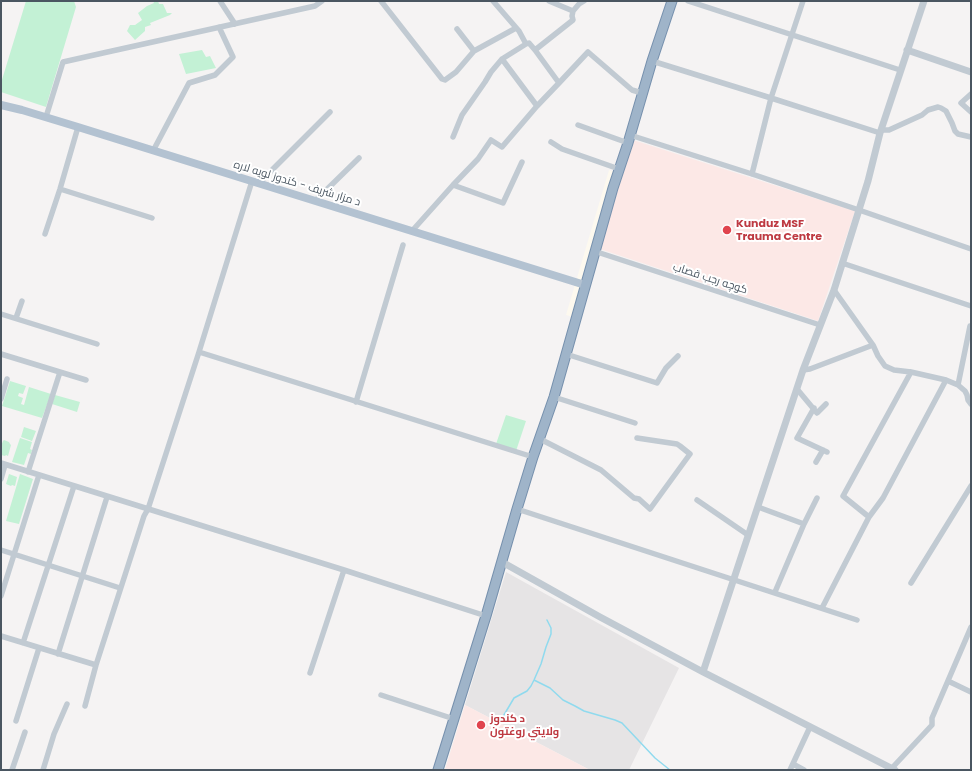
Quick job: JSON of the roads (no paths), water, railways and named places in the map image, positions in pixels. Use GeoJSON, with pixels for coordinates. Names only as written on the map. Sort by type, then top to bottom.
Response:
{"type":"FeatureCollection","features":[{"type":"Feature","properties":{"kind":"highway"},"geometry":{"type":"LineString","coordinates":[[438,770],[486,616],[533,457],[554,398],[594,251],[642,93],[672,1]]}},
{"type":"Feature","properties":{"kind":"main road","name":"د مزار شریف - کندوز لویه لاره"},"geometry":{"type":"LineString","coordinates":[[1,105],[46,117],[585,285]]}},
{"type":"Feature","properties":{"kind":"street"},"geometry":{"type":"LineString","coordinates":[[220,1],[234,24]]}},
{"type":"Feature","properties":{"kind":"street"},"geometry":{"type":"LineString","coordinates":[[46,117],[63,62],[315,6],[322,1]]}},
{"type":"Feature","properties":{"kind":"street"},"geometry":{"type":"LineString","coordinates":[[381,1],[442,79],[446,80],[456,72],[474,51],[516,28]]}},
{"type":"Feature","properties":{"kind":"street"},"geometry":{"type":"LineString","coordinates":[[493,1],[516,28],[526,44]]}},
{"type":"Feature","properties":{"kind":"street"},"geometry":{"type":"LineString","coordinates":[[550,1],[573,10]]}},
{"type":"Feature","properties":{"kind":"street"},"geometry":{"type":"LineString","coordinates":[[535,50],[573,20],[573,10],[584,1]]}},
{"type":"Feature","properties":{"kind":"street"},"geometry":{"type":"LineString","coordinates":[[688,1],[900,70]]}},
{"type":"Feature","properties":{"kind":"street"},"geometry":{"type":"LineString","coordinates":[[752,174],[771,98],[803,1]]}},
{"type":"Feature","properties":{"kind":"street"},"geometry":{"type":"LineString","coordinates":[[703,672],[803,370],[834,290],[900,70],[924,1]]}},
{"type":"Feature","properties":{"kind":"street"},"geometry":{"type":"LineString","coordinates":[[153,151],[189,83],[215,75],[233,57],[219,27]]}},
{"type":"Feature","properties":{"kind":"street"},"geometry":{"type":"LineString","coordinates":[[457,29],[474,51]]}},
{"type":"Feature","properties":{"kind":"street"},"geometry":{"type":"LineString","coordinates":[[453,137],[462,114],[491,72],[502,59],[526,44],[530,43],[559,83]]}},
{"type":"Feature","properties":{"kind":"street"},"geometry":{"type":"LineString","coordinates":[[907,50],[971,72]]}},
{"type":"Feature","properties":{"kind":"street"},"geometry":{"type":"LineString","coordinates":[[412,231],[478,159],[491,140],[502,147],[537,106],[588,52],[632,90],[642,93]]}},
{"type":"Feature","properties":{"kind":"street"},"geometry":{"type":"LineString","coordinates":[[502,59],[537,106]]}},
{"type":"Feature","properties":{"kind":"street"},"geometry":{"type":"LineString","coordinates":[[652,62],[881,132],[889,130],[922,115],[928,110],[938,107],[942,108],[946,112],[958,134],[971,137]]}},
{"type":"Feature","properties":{"kind":"street"},"geometry":{"type":"LineString","coordinates":[[971,94],[961,103],[971,112]]}},
{"type":"Feature","properties":{"kind":"street"},"geometry":{"type":"LineString","coordinates":[[85,706],[120,588],[144,516],[148,509],[256,182],[330,112]]}},
{"type":"Feature","properties":{"kind":"street"},"geometry":{"type":"LineString","coordinates":[[578,125],[752,174],[971,249]]}},
{"type":"Feature","properties":{"kind":"street"},"geometry":{"type":"LineString","coordinates":[[45,234],[78,127]]}},
{"type":"Feature","properties":{"kind":"street"},"geometry":{"type":"LineString","coordinates":[[551,142],[562,149],[619,169]]}},
{"type":"Feature","properties":{"kind":"street"},"geometry":{"type":"LineString","coordinates":[[315,201],[359,158]]}},
{"type":"Feature","properties":{"kind":"street"},"geometry":{"type":"LineString","coordinates":[[453,185],[503,203],[522,162]]}},
{"type":"Feature","properties":{"kind":"street"},"geometry":{"type":"LineString","coordinates":[[60,189],[152,218]]}},
{"type":"Feature","properties":{"kind":"street"},"geometry":{"type":"LineString","coordinates":[[356,402],[403,245]]}},
{"type":"Feature","properties":{"kind":"street","name":"کوچه رجب قصاب"},"geometry":{"type":"LineString","coordinates":[[594,251],[820,325]]}},
{"type":"Feature","properties":{"kind":"street"},"geometry":{"type":"LineString","coordinates":[[842,263],[971,306]]}},
{"type":"Feature","properties":{"kind":"street"},"geometry":{"type":"LineString","coordinates":[[834,290],[873,345],[885,366],[894,370],[911,372],[946,380],[958,385],[965,391],[971,404]]}},
{"type":"Feature","properties":{"kind":"street"},"geometry":{"type":"LineString","coordinates":[[16,318],[22,301]]}},
{"type":"Feature","properties":{"kind":"street"},"geometry":{"type":"LineString","coordinates":[[1,314],[97,344]]}},
{"type":"Feature","properties":{"kind":"street"},"geometry":{"type":"LineString","coordinates":[[958,385],[970,326]]}},
{"type":"Feature","properties":{"kind":"street"},"geometry":{"type":"LineString","coordinates":[[803,370],[810,369],[873,345]]}},
{"type":"Feature","properties":{"kind":"street"},"geometry":{"type":"LineString","coordinates":[[199,352],[533,457]]}},
{"type":"Feature","properties":{"kind":"street"},"geometry":{"type":"LineString","coordinates":[[1,354],[86,380]]}},
{"type":"Feature","properties":{"kind":"street"},"geometry":{"type":"LineString","coordinates":[[566,354],[657,383],[666,368],[678,356]]}},
{"type":"Feature","properties":{"kind":"street"},"geometry":{"type":"LineString","coordinates":[[28,472],[60,372]]}},
{"type":"Feature","properties":{"kind":"street"},"geometry":{"type":"LineString","coordinates":[[869,517],[843,496],[911,372]]}},
{"type":"Feature","properties":{"kind":"street"},"geometry":{"type":"LineString","coordinates":[[1,399],[7,379]]}},
{"type":"Feature","properties":{"kind":"street"},"geometry":{"type":"LineString","coordinates":[[822,608],[869,517],[883,498],[946,380]]}},
{"type":"Feature","properties":{"kind":"street"},"geometry":{"type":"LineString","coordinates":[[797,389],[817,412],[826,404]]}},
{"type":"Feature","properties":{"kind":"street"},"geometry":{"type":"LineString","coordinates":[[554,398],[634,423]]}},
{"type":"Feature","properties":{"kind":"street"},"geometry":{"type":"LineString","coordinates":[[814,408],[797,438],[825,451],[816,462]]}},
{"type":"Feature","properties":{"kind":"street"},"geometry":{"type":"LineString","coordinates":[[540,439],[601,470],[634,498],[639,499],[650,510],[690,454],[677,444],[637,438]]}},
{"type":"Feature","properties":{"kind":"street"},"geometry":{"type":"LineString","coordinates":[[1,479],[3,464],[344,570],[486,616]]}},
{"type":"Feature","properties":{"kind":"street"},"geometry":{"type":"LineString","coordinates":[[1,596],[39,475]]}},
{"type":"Feature","properties":{"kind":"street"},"geometry":{"type":"LineString","coordinates":[[23,643],[74,486]]}},
{"type":"Feature","properties":{"kind":"street"},"geometry":{"type":"LineString","coordinates":[[911,583],[971,486]]}},
{"type":"Feature","properties":{"kind":"street"},"geometry":{"type":"LineString","coordinates":[[58,654],[107,496]]}},
{"type":"Feature","properties":{"kind":"street"},"geometry":{"type":"LineString","coordinates":[[775,592],[804,524],[817,498]]}},
{"type":"Feature","properties":{"kind":"street"},"geometry":{"type":"LineString","coordinates":[[696,500],[748,535]]}},
{"type":"Feature","properties":{"kind":"street"},"geometry":{"type":"LineString","coordinates":[[758,507],[804,524]]}},
{"type":"Feature","properties":{"kind":"street"},"geometry":{"type":"LineString","coordinates":[[517,509],[857,620]]}},
{"type":"Feature","properties":{"kind":"street"},"geometry":{"type":"LineString","coordinates":[[1,550],[120,588]]}},
{"type":"Feature","properties":{"kind":"street"},"geometry":{"type":"LineString","coordinates":[[502,562],[600,617],[703,672],[893,769],[932,725],[932,718],[971,627]]}},
{"type":"Feature","properties":{"kind":"street"},"geometry":{"type":"LineString","coordinates":[[310,673],[344,570]]}},
{"type":"Feature","properties":{"kind":"street"},"geometry":{"type":"LineString","coordinates":[[1,636],[96,665]]}},
{"type":"Feature","properties":{"kind":"street"},"geometry":{"type":"LineString","coordinates":[[16,721],[39,648]]}},
{"type":"Feature","properties":{"kind":"street"},"geometry":{"type":"LineString","coordinates":[[948,681],[971,692]]}},
{"type":"Feature","properties":{"kind":"street"},"geometry":{"type":"LineString","coordinates":[[381,695],[454,720]]}},
{"type":"Feature","properties":{"kind":"street"},"geometry":{"type":"LineString","coordinates":[[43,770],[54,734],[67,704]]}},
{"type":"Feature","properties":{"kind":"street"},"geometry":{"type":"LineString","coordinates":[[790,770],[810,727]]}},
{"type":"Feature","properties":{"kind":"street"},"geometry":{"type":"LineString","coordinates":[[12,770],[25,732]]}},
{"type":"Feature","properties":{"kind":"street"},"geometry":{"type":"LineString","coordinates":[[793,764],[804,770]]}},
{"type":"Feature","properties":{"kind":"waterway"},"geometry":{"type":"LineString","coordinates":[[501,720],[514,698],[527,691],[534,680],[551,634],[551,628],[547,620]]}},
{"type":"Feature","properties":{"kind":"waterway"},"geometry":{"type":"LineString","coordinates":[[534,680],[550,688],[563,700],[584,711],[622,723],[655,758],[670,770]]}},
{"type":"Feature","properties":{"kind":"place","name":"Kunduz MSF Trauma Centre"},"geometry":{"type":"Point","coordinates":[727,230]}},
{"type":"Feature","properties":{"kind":"place","name":"د کندوز ولایتي روغتون"},"geometry":{"type":"Point","coordinates":[481,725]}}]}
